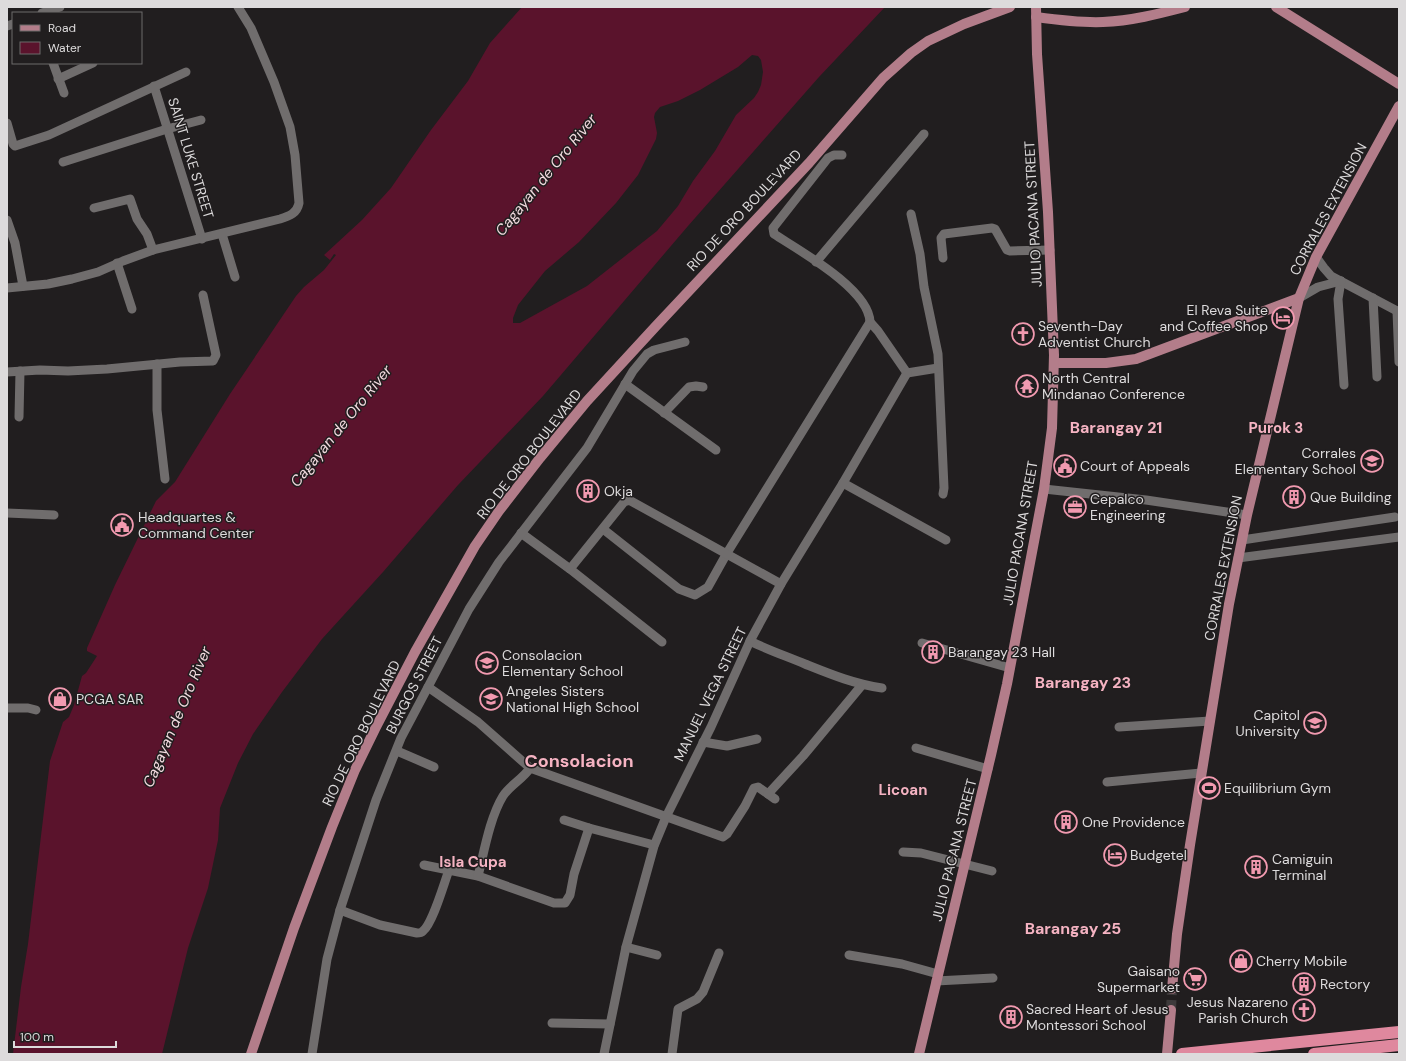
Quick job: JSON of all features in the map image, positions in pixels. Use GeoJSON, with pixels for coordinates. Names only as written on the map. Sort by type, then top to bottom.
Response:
{"type":"FeatureCollection","features":[{"type":"Feature","properties":{"kind":"highway"},"geometry":{"type":"LineString","coordinates":[[1182,1054],[1399,1032]]}},
{"type":"Feature","properties":{"kind":"highway"},"geometry":{"type":"LineString","coordinates":[[1314,1054],[1352,1052],[1399,1045]]}},
{"type":"Feature","properties":{"kind":"main road","name":"RIO DE ORO BOULEVARD"},"geometry":{"type":"LineString","coordinates":[[251,1054],[294,928],[355,770],[375,729],[434,619],[475,546],[499,512],[540,458],[587,401],[677,302],[809,163],[883,78],[911,53],[928,42],[964,24],[1010,7]]}},
{"type":"Feature","properties":{"kind":"main road"},"geometry":{"type":"LineString","coordinates":[[1036,12],[1080,22],[1109,22],[1149,16],[1185,7]]}},
{"type":"Feature","properties":{"kind":"main road"},"geometry":{"type":"LineString","coordinates":[[1276,7],[1399,84]]}},
{"type":"Feature","properties":{"kind":"main road","name":"JULIO PACANA STREET"},"geometry":{"type":"LineString","coordinates":[[919,1054],[988,768],[1010,668],[1044,489],[1052,428],[1054,363],[1050,250],[1036,12]]}},
{"type":"Feature","properties":{"kind":"main road","name":"CORRALES EXTENSION"},"geometry":{"type":"LineString","coordinates":[[1172,989],[1178,926],[1201,773],[1229,604],[1247,515],[1299,298],[1316,257],[1399,106]]}},
{"type":"Feature","properties":{"kind":"main road"},"geometry":{"type":"LineString","coordinates":[[1054,363],[1106,362],[1136,359],[1299,298]]}},
{"type":"Feature","properties":{"kind":"main road"},"geometry":{"type":"LineString","coordinates":[[1167,1054],[1171,1010]]}},
{"type":"Feature","properties":{"kind":"street"},"geometry":{"type":"LineString","coordinates":[[45,12],[60,7]]}},
{"type":"Feature","properties":{"kind":"street"},"geometry":{"type":"LineString","coordinates":[[7,288],[48,284],[98,272],[117,263],[153,250],[222,234],[289,216],[298,208],[299,202],[295,154],[290,126],[274,82],[251,28],[238,7]]}},
{"type":"Feature","properties":{"kind":"street"},"geometry":{"type":"LineString","coordinates":[[53,64],[64,94]]}},
{"type":"Feature","properties":{"kind":"street"},"geometry":{"type":"LineString","coordinates":[[58,78],[91,64]]}},
{"type":"Feature","properties":{"kind":"street"},"geometry":{"type":"LineString","coordinates":[[7,122],[13,144],[15,146],[49,135],[186,72]]}},
{"type":"Feature","properties":{"kind":"street","name":"SAINT LUKE STREET"},"geometry":{"type":"LineString","coordinates":[[154,86],[202,239]]}},
{"type":"Feature","properties":{"kind":"street"},"geometry":{"type":"LineString","coordinates":[[64,162],[167,129],[201,120]]}},
{"type":"Feature","properties":{"kind":"street"},"geometry":{"type":"LineString","coordinates":[[816,262],[924,134]]}},
{"type":"Feature","properties":{"kind":"street"},"geometry":{"type":"LineString","coordinates":[[842,155],[834,155],[828,158],[772,228],[774,234],[850,287],[864,303],[868,311],[870,322],[878,330],[907,373],[938,368]]}},
{"type":"Feature","properties":{"kind":"street"},"geometry":{"type":"LineString","coordinates":[[94,208],[130,199],[137,219],[147,234],[153,250]]}},
{"type":"Feature","properties":{"kind":"street"},"geometry":{"type":"LineString","coordinates":[[911,214],[920,254],[924,288],[938,354],[944,488],[943,494]]}},
{"type":"Feature","properties":{"kind":"street"},"geometry":{"type":"LineString","coordinates":[[7,220],[15,243],[23,286]]}},
{"type":"Feature","properties":{"kind":"street"},"geometry":{"type":"LineString","coordinates":[[942,258],[941,238],[944,234],[992,228],[995,228],[1007,250],[1050,250]]}},
{"type":"Feature","properties":{"kind":"street"},"geometry":{"type":"LineString","coordinates":[[222,234],[235,277]]}},
{"type":"Feature","properties":{"kind":"street"},"geometry":{"type":"LineString","coordinates":[[1316,257],[1328,273],[1340,281],[1398,311],[1399,362]]}},
{"type":"Feature","properties":{"kind":"street"},"geometry":{"type":"LineString","coordinates":[[117,263],[132,309]]}},
{"type":"Feature","properties":{"kind":"street"},"geometry":{"type":"LineString","coordinates":[[1299,298],[1318,287],[1340,281]]}},
{"type":"Feature","properties":{"kind":"street"},"geometry":{"type":"LineString","coordinates":[[1340,281],[1338,299],[1344,385]]}},
{"type":"Feature","properties":{"kind":"street"},"geometry":{"type":"LineString","coordinates":[[7,372],[107,369],[157,364],[209,362],[215,359],[216,355],[203,295]]}},
{"type":"Feature","properties":{"kind":"street"},"geometry":{"type":"LineString","coordinates":[[1373,298],[1377,377]]}},
{"type":"Feature","properties":{"kind":"street"},"geometry":{"type":"LineString","coordinates":[[603,529],[679,589],[695,595],[708,587],[727,553],[870,322]]}},
{"type":"Feature","properties":{"kind":"street","name":"BURGOS STREET"},"geometry":{"type":"LineString","coordinates":[[312,1054],[327,960],[340,910],[374,806],[401,738],[469,609],[499,562],[587,448],[633,371],[647,354],[654,350],[685,342]]}},
{"type":"Feature","properties":{"kind":"street"},"geometry":{"type":"LineString","coordinates":[[157,364],[157,410],[165,479]]}},
{"type":"Feature","properties":{"kind":"street"},"geometry":{"type":"LineString","coordinates":[[19,417],[20,371]]}},
{"type":"Feature","properties":{"kind":"street","name":"MANUEL VEGA STREET"},"geometry":{"type":"LineString","coordinates":[[604,1054],[626,947],[654,845],[666,817],[750,641],[781,584],[843,483],[907,373]]}},
{"type":"Feature","properties":{"kind":"street"},"geometry":{"type":"LineString","coordinates":[[626,384],[716,450]]}},
{"type":"Feature","properties":{"kind":"street"},"geometry":{"type":"LineString","coordinates":[[664,412],[689,387],[703,387]]}},
{"type":"Feature","properties":{"kind":"street"},"geometry":{"type":"LineString","coordinates":[[843,483],[946,540]]}},
{"type":"Feature","properties":{"kind":"street"},"geometry":{"type":"LineString","coordinates":[[1044,489],[1153,501],[1247,515]]}},
{"type":"Feature","properties":{"kind":"street"},"geometry":{"type":"LineString","coordinates":[[570,569],[624,502],[629,500],[781,584]]}},
{"type":"Feature","properties":{"kind":"street"},"geometry":{"type":"LineString","coordinates":[[7,513],[54,515]]}},
{"type":"Feature","properties":{"kind":"street"},"geometry":{"type":"LineString","coordinates":[[1242,540],[1395,517]]}},
{"type":"Feature","properties":{"kind":"street"},"geometry":{"type":"LineString","coordinates":[[521,533],[570,569],[662,642]]}},
{"type":"Feature","properties":{"kind":"street"},"geometry":{"type":"LineString","coordinates":[[1238,558],[1399,537]]}},
{"type":"Feature","properties":{"kind":"street"},"geometry":{"type":"LineString","coordinates":[[750,641],[834,676],[862,685],[882,688]]}},
{"type":"Feature","properties":{"kind":"street"},"geometry":{"type":"LineString","coordinates":[[922,643],[1010,668]]}},
{"type":"Feature","properties":{"kind":"street"},"geometry":{"type":"LineString","coordinates":[[428,687],[478,722],[530,768],[723,837],[727,834],[745,806],[754,788],[758,787],[771,796],[862,685]]}},
{"type":"Feature","properties":{"kind":"street"},"geometry":{"type":"LineString","coordinates":[[7,708],[28,708],[36,710]]}},
{"type":"Feature","properties":{"kind":"street"},"geometry":{"type":"LineString","coordinates":[[1119,727],[1210,721]]}},
{"type":"Feature","properties":{"kind":"street"},"geometry":{"type":"LineString","coordinates":[[703,742],[727,746],[757,739]]}},
{"type":"Feature","properties":{"kind":"street"},"geometry":{"type":"LineString","coordinates":[[916,748],[946,758],[988,768]]}},
{"type":"Feature","properties":{"kind":"street"},"geometry":{"type":"LineString","coordinates":[[396,751],[434,766]]}},
{"type":"Feature","properties":{"kind":"street"},"geometry":{"type":"LineString","coordinates":[[478,876],[497,808],[509,788],[528,772],[530,768]]}},
{"type":"Feature","properties":{"kind":"street"},"geometry":{"type":"LineString","coordinates":[[1107,782],[1201,773]]}},
{"type":"Feature","properties":{"kind":"street"},"geometry":{"type":"LineString","coordinates":[[564,820],[654,845]]}},
{"type":"Feature","properties":{"kind":"street"},"geometry":{"type":"LineString","coordinates":[[424,865],[478,876],[554,903],[565,903],[570,895],[574,874],[589,828]]}},
{"type":"Feature","properties":{"kind":"street"},"geometry":{"type":"LineString","coordinates":[[903,852],[921,853],[992,871]]}},
{"type":"Feature","properties":{"kind":"street"},"geometry":{"type":"LineString","coordinates":[[340,910],[380,924],[422,933],[435,911],[449,870]]}},
{"type":"Feature","properties":{"kind":"street"},"geometry":{"type":"LineString","coordinates":[[626,947],[656,954]]}},
{"type":"Feature","properties":{"kind":"street"},"geometry":{"type":"LineString","coordinates":[[672,1054],[678,1009],[697,999],[703,992],[719,953]]}},
{"type":"Feature","properties":{"kind":"street"},"geometry":{"type":"LineString","coordinates":[[849,955],[902,964],[937,977],[993,978]]}},
{"type":"Feature","properties":{"kind":"street"},"geometry":{"type":"LineString","coordinates":[[552,1023],[610,1024]]}},
{"type":"Feature","properties":{"kind":"water","name":"Cagayan de Oro River"},"geometry":{"type":"Polygon","coordinates":[[[522,7],[885,7],[819,77],[688,226],[543,396],[458,485],[383,572],[322,639],[282,692],[253,734],[238,763],[220,808],[218,840],[208,888],[188,948],[162,1054],[13,1054],[50,761],[63,722],[69,717],[74,705],[82,676],[86,673],[97,656],[87,651],[87,648],[115,585],[156,501],[175,482],[230,394],[296,296],[324,270],[336,255],[334,254],[330,260],[324,255],[362,220],[391,188],[431,130],[468,81],[490,43],[522,7]],[[752,55],[738,67],[700,90],[678,101],[660,107],[655,113],[654,117],[657,133],[656,139],[638,175],[616,203],[579,242],[545,271],[518,305],[513,318],[513,323],[520,323],[587,286],[657,231],[678,206],[693,181],[715,151],[736,115],[754,98],[758,92],[761,85],[763,72],[761,60],[758,56],[752,55]]]}},
{"type":"Feature","properties":{"kind":"tunnel"},"geometry":{"type":"LineString","coordinates":[[1171,1010],[1172,989]]}},
{"type":"Feature","properties":{"kind":"place","name":"El Reva Suite and Coffee Shop"},"geometry":{"type":"Point","coordinates":[1283,318]}},
{"type":"Feature","properties":{"kind":"place","name":"Seventh-Day Adventist Church"},"geometry":{"type":"Point","coordinates":[1023,334]}},
{"type":"Feature","properties":{"kind":"place","name":"North Central Mindanao Conference"},"geometry":{"type":"Point","coordinates":[1027,386]}},
{"type":"Feature","properties":{"kind":"place","name":"Corrales Elementary School"},"geometry":{"type":"Point","coordinates":[1372,461]}},
{"type":"Feature","properties":{"kind":"place","name":"Court of Appeals"},"geometry":{"type":"Point","coordinates":[1065,466]}},
{"type":"Feature","properties":{"kind":"place","name":"Okja"},"geometry":{"type":"Point","coordinates":[588,491]}},
{"type":"Feature","properties":{"kind":"place","name":"Que Building"},"geometry":{"type":"Point","coordinates":[1294,497]}},
{"type":"Feature","properties":{"kind":"place","name":"Cepalco Engineering"},"geometry":{"type":"Point","coordinates":[1075,507]}},
{"type":"Feature","properties":{"kind":"place","name":"Headquartes & Command Center"},"geometry":{"type":"Point","coordinates":[122,525]}},
{"type":"Feature","properties":{"kind":"place","name":"Barangay 23 Hall"},"geometry":{"type":"Point","coordinates":[933,652]}},
{"type":"Feature","properties":{"kind":"place","name":"Consolacion Elementary School"},"geometry":{"type":"Point","coordinates":[487,663]}},
{"type":"Feature","properties":{"kind":"place","name":"PCGA SAR"},"geometry":{"type":"Point","coordinates":[60,699]}},
{"type":"Feature","properties":{"kind":"place","name":"Angeles Sisters National High School"},"geometry":{"type":"Point","coordinates":[491,699]}},
{"type":"Feature","properties":{"kind":"place","name":"Capitol University"},"geometry":{"type":"Point","coordinates":[1315,723]}},
{"type":"Feature","properties":{"kind":"place","name":"Equilibrium Gym"},"geometry":{"type":"Point","coordinates":[1209,788]}},
{"type":"Feature","properties":{"kind":"place","name":"One Providence"},"geometry":{"type":"Point","coordinates":[1066,822]}},
{"type":"Feature","properties":{"kind":"place","name":"Budgetel"},"geometry":{"type":"Point","coordinates":[1115,855]}},
{"type":"Feature","properties":{"kind":"place","name":"Camiguin Terminal"},"geometry":{"type":"Point","coordinates":[1256,867]}},
{"type":"Feature","properties":{"kind":"place","name":"Cherry Mobile"},"geometry":{"type":"Point","coordinates":[1241,961]}},
{"type":"Feature","properties":{"kind":"place","name":"Gaisano Supermarket"},"geometry":{"type":"Point","coordinates":[1195,979]}},
{"type":"Feature","properties":{"kind":"place","name":"Rectory"},"geometry":{"type":"Point","coordinates":[1304,984]}},
{"type":"Feature","properties":{"kind":"place","name":"Jesus Nazareno Parish Church"},"geometry":{"type":"Point","coordinates":[1304,1010]}},
{"type":"Feature","properties":{"kind":"place","name":"Sacred Heart of Jesus Montessori School"},"geometry":{"type":"Point","coordinates":[1011,1017]}},
{"type":"Feature","properties":{"kind":"district","name":"Barangay 21"},"geometry":{"type":"Point","coordinates":[1116,427]}},
{"type":"Feature","properties":{"kind":"district","name":"Purok 3"},"geometry":{"type":"Point","coordinates":[1276,428]}},
{"type":"Feature","properties":{"kind":"district","name":"Barangay 23"},"geometry":{"type":"Point","coordinates":[1083,682]}},
{"type":"Feature","properties":{"kind":"district","name":"Consolacion"},"geometry":{"type":"Point","coordinates":[579,761]}},
{"type":"Feature","properties":{"kind":"district","name":"Licoan"},"geometry":{"type":"Point","coordinates":[903,790]}},
{"type":"Feature","properties":{"kind":"district","name":"Isla Cupa"},"geometry":{"type":"Point","coordinates":[473,862]}},
{"type":"Feature","properties":{"kind":"district","name":"Barangay 25"},"geometry":{"type":"Point","coordinates":[1073,928]}}]}
